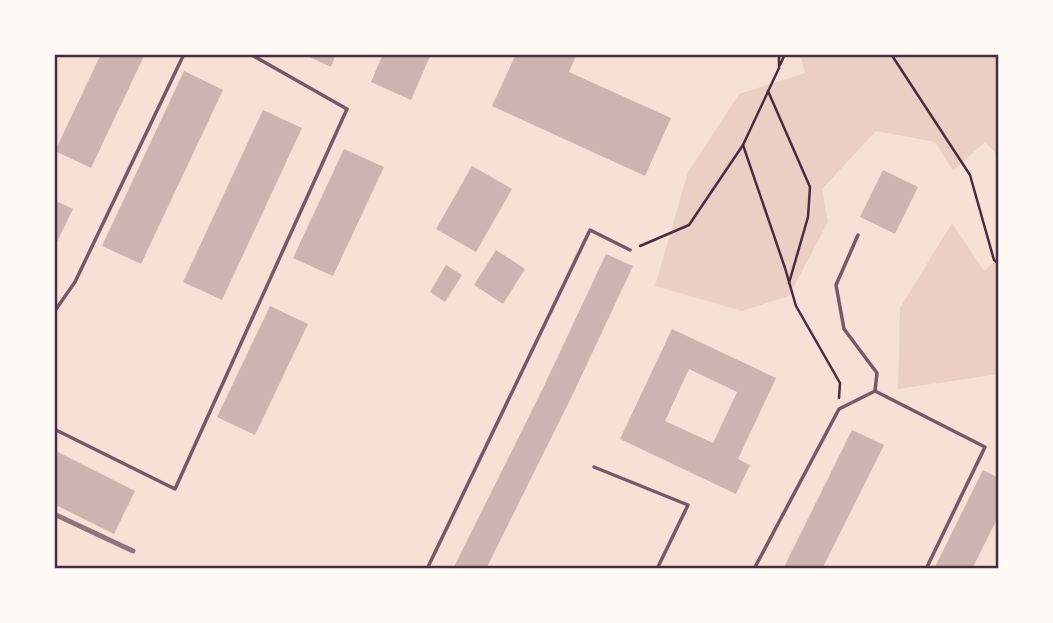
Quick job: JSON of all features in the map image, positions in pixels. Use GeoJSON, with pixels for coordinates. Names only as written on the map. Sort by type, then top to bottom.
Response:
{"type":"FeatureCollection","features":[{"type":"Feature","properties":{"kind":"lane"},"geometry":{"type":"LineString","coordinates":[[54,312],[75,282],[184,54]]}},
{"type":"Feature","properties":{"kind":"lane"},"geometry":{"type":"LineString","coordinates":[[54,429],[175,489],[347,109],[250,54]]}},
{"type":"Feature","properties":{"kind":"lane"},"geometry":{"type":"LineString","coordinates":[[427,569],[590,230],[630,250]]}},
{"type":"Feature","properties":{"kind":"lane"},"geometry":{"type":"LineString","coordinates":[[858,236],[836,285],[844,329],[877,373],[875,391]]}},
{"type":"Feature","properties":{"kind":"lane"},"geometry":{"type":"LineString","coordinates":[[754,569],[839,409],[875,391]]}},
{"type":"Feature","properties":{"kind":"lane"},"geometry":{"type":"LineString","coordinates":[[875,391],[985,447],[926,569]]}},
{"type":"Feature","properties":{"kind":"lane"},"geometry":{"type":"LineString","coordinates":[[594,467],[688,505],[657,569]]}},
{"type":"Feature","properties":{"kind":"path"},"geometry":{"type":"LineString","coordinates":[[779,54],[779,68]]}},
{"type":"Feature","properties":{"kind":"path"},"geometry":{"type":"LineString","coordinates":[[630,250],[689,225],[743,145],[785,54]]}},
{"type":"Feature","properties":{"kind":"path"},"geometry":{"type":"LineString","coordinates":[[891,54],[970,175],[994,260],[999,264]]}},
{"type":"Feature","properties":{"kind":"path"},"geometry":{"type":"LineString","coordinates":[[768,91],[810,187],[808,217],[789,283]]}},
{"type":"Feature","properties":{"kind":"path"},"geometry":{"type":"LineString","coordinates":[[743,145],[796,306],[841,383],[839,409]]}},
{"type":"Feature","properties":{"kind":"shaded area"},"geometry":{"type":"Polygon","coordinates":[[[800,54],[999,54],[999,157],[985,142],[953,171],[935,142],[876,131],[822,189],[828,222],[789,296],[742,311],[655,286],[688,172],[739,94],[805,73],[800,54]]]}},
{"type":"Feature","properties":{"kind":"shaded area"},"geometry":{"type":"Polygon","coordinates":[[[952,223],[984,271],[999,258],[999,374],[898,389],[900,308],[952,223]]]}},
{"type":"Feature","properties":{"kind":"building"},"geometry":{"type":"Polygon","coordinates":[[[101,54],[145,54],[91,168],[55,151],[101,54]]]}},
{"type":"Feature","properties":{"kind":"building"},"geometry":{"type":"Polygon","coordinates":[[[303,54],[336,54],[331,67],[303,54]]]}},
{"type":"Feature","properties":{"kind":"building"},"geometry":{"type":"Polygon","coordinates":[[[383,54],[431,54],[411,100],[371,82],[383,54]]]}},
{"type":"Feature","properties":{"kind":"building"},"geometry":{"type":"Polygon","coordinates":[[[516,54],[577,54],[569,72],[671,118],[645,176],[492,106],[516,54]]]}},
{"type":"Feature","properties":{"kind":"building"},"geometry":{"type":"Polygon","coordinates":[[[184,71],[223,90],[141,264],[102,246],[184,71]]]}},
{"type":"Feature","properties":{"kind":"building"},"geometry":{"type":"Polygon","coordinates":[[[263,110],[302,128],[222,300],[183,282],[263,110]]]}},
{"type":"Feature","properties":{"kind":"building"},"geometry":{"type":"Polygon","coordinates":[[[344,149],[384,167],[333,276],[293,258],[344,149]]]}},
{"type":"Feature","properties":{"kind":"building"},"geometry":{"type":"Polygon","coordinates":[[[472,166],[512,189],[476,252],[436,229],[472,166]]]}},
{"type":"Feature","properties":{"kind":"building"},"geometry":{"type":"Polygon","coordinates":[[[883,170],[918,187],[895,234],[860,217],[883,170]]]}},
{"type":"Feature","properties":{"kind":"building"},"geometry":{"type":"Polygon","coordinates":[[[54,200],[73,209],[54,248],[54,200]]]}},
{"type":"Feature","properties":{"kind":"building"},"geometry":{"type":"Polygon","coordinates":[[[496,250],[525,269],[503,304],[474,285],[496,250]]]}},
{"type":"Feature","properties":{"kind":"building"},"geometry":{"type":"Polygon","coordinates":[[[606,254],[633,266],[571,398],[486,569],[453,569],[544,386],[606,254]]]}},
{"type":"Feature","properties":{"kind":"building"},"geometry":{"type":"Polygon","coordinates":[[[446,265],[462,275],[445,302],[430,292],[446,265]]]}},
{"type":"Feature","properties":{"kind":"building"},"geometry":{"type":"Polygon","coordinates":[[[270,306],[308,324],[255,435],[217,417],[270,306]]]}},
{"type":"Feature","properties":{"kind":"building"},"geometry":{"type":"Polygon","coordinates":[[[672,329],[776,378],[738,459],[750,465],[736,494],[620,439],[672,329]],[[689,369],[665,421],[713,443],[737,392],[689,369]]]}},
{"type":"Feature","properties":{"kind":"building"},"geometry":{"type":"Polygon","coordinates":[[[852,430],[884,445],[822,569],[783,569],[852,430]]]}},
{"type":"Feature","properties":{"kind":"building"},"geometry":{"type":"Polygon","coordinates":[[[54,450],[135,491],[114,534],[54,504],[54,450]]]}},
{"type":"Feature","properties":{"kind":"building"},"geometry":{"type":"Polygon","coordinates":[[[983,470],[999,478],[999,515],[972,569],[934,569],[983,470]]]}},
{"type":"Feature","properties":{"kind":"railway"},"geometry":{"type":"LineString","coordinates":[[54,514],[133,551]]}}]}
